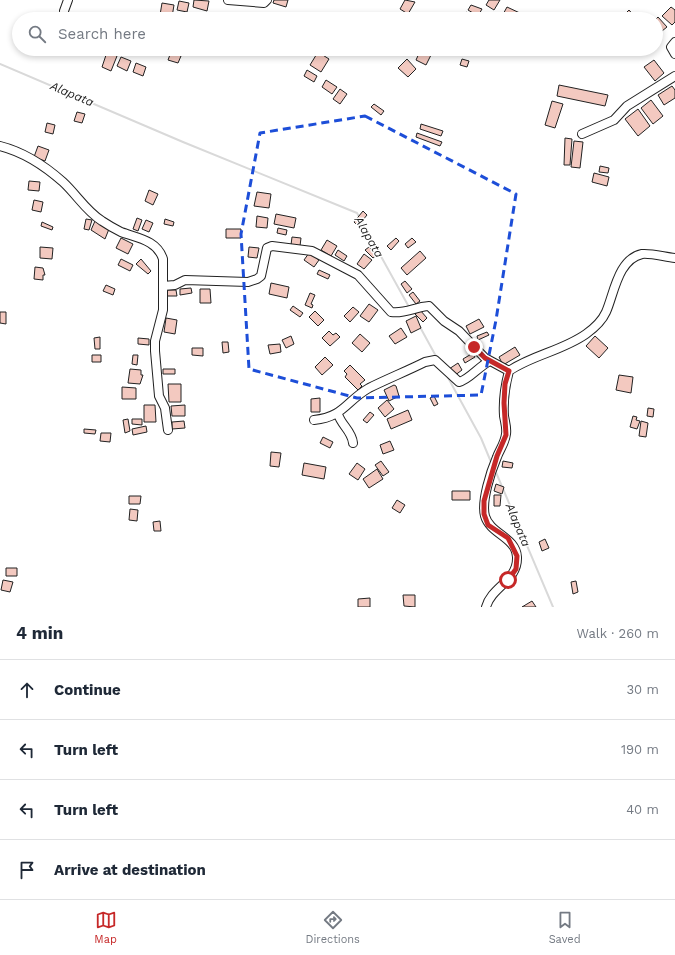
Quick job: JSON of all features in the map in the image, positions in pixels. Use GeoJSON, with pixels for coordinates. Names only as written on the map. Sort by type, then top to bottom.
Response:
{"type":"FeatureCollection","features":[{"type":"Feature","properties":{"kind":"street"},"geometry":{"type":"LineString","coordinates":[[64,11],[68,0]]}},
{"type":"Feature","properties":{"kind":"street"},"geometry":{"type":"LineString","coordinates":[[228,0],[264,3],[267,0]]}},
{"type":"Feature","properties":{"kind":"street"},"geometry":{"type":"LineString","coordinates":[[675,42],[671,47],[675,54]]}},
{"type":"Feature","properties":{"kind":"street"},"geometry":{"type":"LineString","coordinates":[[582,134],[614,120],[627,106],[675,76]]}},
{"type":"Feature","properties":{"kind":"street"},"geometry":{"type":"LineString","coordinates":[[0,146],[24,154],[49,171],[64,183],[82,205],[101,220],[121,231],[145,239],[155,246],[163,259],[163,310],[155,341],[155,351],[159,396],[167,417],[168,430]]}},
{"type":"Feature","properties":{"kind":"street"},"geometry":{"type":"LineString","coordinates":[[163,286],[175,285],[184,280],[248,282],[261,276],[267,248],[272,246],[312,251],[358,275],[391,312],[403,314],[418,307],[429,306],[444,321],[459,331],[490,361],[509,371]]}},
{"type":"Feature","properties":{"kind":"street"},"geometry":{"type":"LineString","coordinates":[[486,607],[492,594],[508,580],[516,569],[517,556],[508,538],[488,525],[484,514],[484,501],[497,456],[506,435],[504,403],[505,384],[509,371],[522,362],[557,350],[586,334],[606,313],[623,267],[641,254],[675,258]]}},
{"type":"Feature","properties":{"kind":"street"},"geometry":{"type":"LineString","coordinates":[[314,420],[324,419],[338,414],[353,399],[369,388],[425,362],[435,360],[459,382],[464,381],[479,366],[490,361]]}},
{"type":"Feature","properties":{"kind":"street"},"geometry":{"type":"LineString","coordinates":[[338,414],[340,420],[352,437],[353,443]]}},
{"type":"Feature","properties":{"kind":"highlighted area"},"geometry":{"type":"Polygon","coordinates":[[[365,116],[516,194],[496,320],[481,395],[357,398],[249,369],[241,234],[260,133],[365,116]]]}},
{"type":"Feature","properties":{"kind":"building"},"geometry":{"type":"Polygon","coordinates":[[[194,0],[209,1],[207,11],[193,7],[194,0]]]}},
{"type":"Feature","properties":{"kind":"building"},"geometry":{"type":"Polygon","coordinates":[[[274,0],[288,0],[286,7],[273,3],[274,0]]]}},
{"type":"Feature","properties":{"kind":"building"},"geometry":{"type":"Polygon","coordinates":[[[405,0],[415,2],[409,12],[405,12],[400,9],[405,0]]]}},
{"type":"Feature","properties":{"kind":"building"},"geometry":{"type":"Polygon","coordinates":[[[489,0],[500,0],[494,10],[486,5],[489,0]]]}},
{"type":"Feature","properties":{"kind":"building"},"geometry":{"type":"Polygon","coordinates":[[[179,1],[189,3],[187,12],[177,10],[179,1]]]}},
{"type":"Feature","properties":{"kind":"building"},"geometry":{"type":"Polygon","coordinates":[[[162,3],[174,5],[173,12],[160,12],[162,3]]]}},
{"type":"Feature","properties":{"kind":"building"},"geometry":{"type":"Polygon","coordinates":[[[471,5],[482,9],[480,12],[471,12],[468,10],[471,5]]]}},
{"type":"Feature","properties":{"kind":"building"},"geometry":{"type":"Polygon","coordinates":[[[507,7],[518,12],[504,12],[507,7]]]}},
{"type":"Feature","properties":{"kind":"building"},"geometry":{"type":"Polygon","coordinates":[[[671,7],[675,10],[675,22],[672,25],[663,17],[671,7]]]}},
{"type":"Feature","properties":{"kind":"building"},"geometry":{"type":"Polygon","coordinates":[[[663,23],[667,27],[663,30],[663,23]]]}},
{"type":"Feature","properties":{"kind":"building"},"geometry":{"type":"Polygon","coordinates":[[[106,56],[117,56],[111,71],[102,67],[106,56]]]}},
{"type":"Feature","properties":{"kind":"building"},"geometry":{"type":"Polygon","coordinates":[[[170,56],[181,56],[178,63],[168,60],[170,56]]]}},
{"type":"Feature","properties":{"kind":"building"},"geometry":{"type":"Polygon","coordinates":[[[316,56],[324,56],[329,59],[321,72],[310,65],[316,56]]]}},
{"type":"Feature","properties":{"kind":"building"},"geometry":{"type":"Polygon","coordinates":[[[418,56],[430,56],[426,65],[416,60],[418,56]]]}},
{"type":"Feature","properties":{"kind":"building"},"geometry":{"type":"Polygon","coordinates":[[[121,57],[131,61],[127,71],[117,66],[121,57]]]}},
{"type":"Feature","properties":{"kind":"building"},"geometry":{"type":"Polygon","coordinates":[[[407,59],[416,69],[408,77],[398,68],[407,59]]]}},
{"type":"Feature","properties":{"kind":"building"},"geometry":{"type":"Polygon","coordinates":[[[462,59],[469,61],[467,67],[460,65],[462,59]]]}},
{"type":"Feature","properties":{"kind":"building"},"geometry":{"type":"Polygon","coordinates":[[[654,60],[664,73],[655,81],[644,67],[654,60]]]}},
{"type":"Feature","properties":{"kind":"building"},"geometry":{"type":"Polygon","coordinates":[[[136,63],[146,67],[143,76],[133,72],[136,63]]]}},
{"type":"Feature","properties":{"kind":"building"},"geometry":{"type":"Polygon","coordinates":[[[307,70],[317,76],[314,82],[304,76],[307,70]]]}},
{"type":"Feature","properties":{"kind":"building"},"geometry":{"type":"Polygon","coordinates":[[[326,80],[337,87],[332,94],[322,87],[326,80]]]}},
{"type":"Feature","properties":{"kind":"building"},"geometry":{"type":"Polygon","coordinates":[[[559,85],[608,95],[605,106],[557,96],[559,85]]]}},
{"type":"Feature","properties":{"kind":"building"},"geometry":{"type":"Polygon","coordinates":[[[672,86],[675,90],[675,98],[664,105],[658,95],[672,86]]]}},
{"type":"Feature","properties":{"kind":"building"},"geometry":{"type":"Polygon","coordinates":[[[340,89],[347,94],[340,104],[333,99],[340,89]]]}},
{"type":"Feature","properties":{"kind":"building"},"geometry":{"type":"Polygon","coordinates":[[[651,100],[663,116],[653,124],[641,108],[651,100]]]}},
{"type":"Feature","properties":{"kind":"building"},"geometry":{"type":"Polygon","coordinates":[[[552,101],[563,104],[555,128],[545,125],[552,101]]]}},
{"type":"Feature","properties":{"kind":"building"},"geometry":{"type":"Polygon","coordinates":[[[374,104],[384,111],[381,115],[371,107],[374,104]]]}},
{"type":"Feature","properties":{"kind":"building"},"geometry":{"type":"Polygon","coordinates":[[[638,109],[650,126],[638,136],[625,119],[638,109]]]}},
{"type":"Feature","properties":{"kind":"building"},"geometry":{"type":"Polygon","coordinates":[[[77,112],[85,114],[82,123],[74,121],[77,112]]]}},
{"type":"Feature","properties":{"kind":"building"},"geometry":{"type":"Polygon","coordinates":[[[47,123],[55,125],[53,134],[45,132],[47,123]]]}},
{"type":"Feature","properties":{"kind":"building"},"geometry":{"type":"Polygon","coordinates":[[[421,124],[443,131],[441,136],[420,129],[421,124]]]}},
{"type":"Feature","properties":{"kind":"building"},"geometry":{"type":"Polygon","coordinates":[[[417,133],[442,142],[440,146],[416,137],[417,133]]]}},
{"type":"Feature","properties":{"kind":"building"},"geometry":{"type":"Polygon","coordinates":[[[565,138],[572,139],[570,165],[564,165],[565,138]]]}},
{"type":"Feature","properties":{"kind":"building"},"geometry":{"type":"Polygon","coordinates":[[[574,141],[583,142],[580,168],[571,167],[574,141]]]}},
{"type":"Feature","properties":{"kind":"building"},"geometry":{"type":"Polygon","coordinates":[[[38,146],[49,150],[45,161],[34,157],[38,146]]]}},
{"type":"Feature","properties":{"kind":"building"},"geometry":{"type":"Polygon","coordinates":[[[600,166],[609,168],[608,173],[599,172],[600,166]]]}},
{"type":"Feature","properties":{"kind":"building"},"geometry":{"type":"Polygon","coordinates":[[[594,173],[609,177],[607,186],[592,182],[594,173]]]}},
{"type":"Feature","properties":{"kind":"building"},"geometry":{"type":"Polygon","coordinates":[[[29,181],[40,182],[39,191],[28,190],[29,181]]]}},
{"type":"Feature","properties":{"kind":"building"},"geometry":{"type":"Polygon","coordinates":[[[149,190],[158,194],[153,205],[145,201],[149,190]]]}},
{"type":"Feature","properties":{"kind":"building"},"geometry":{"type":"Polygon","coordinates":[[[257,192],[271,194],[269,208],[254,206],[257,192]]]}},
{"type":"Feature","properties":{"kind":"building"},"geometry":{"type":"Polygon","coordinates":[[[34,200],[43,202],[41,212],[32,210],[34,200]]]}},
{"type":"Feature","properties":{"kind":"building"},"geometry":{"type":"Polygon","coordinates":[[[363,211],[367,215],[358,226],[354,222],[363,211]]]}},
{"type":"Feature","properties":{"kind":"building"},"geometry":{"type":"Polygon","coordinates":[[[276,214],[296,218],[294,228],[274,224],[276,214]]]}},
{"type":"Feature","properties":{"kind":"building"},"geometry":{"type":"Polygon","coordinates":[[[257,216],[268,218],[267,228],[256,227],[257,216]]]}},
{"type":"Feature","properties":{"kind":"building"},"geometry":{"type":"Polygon","coordinates":[[[137,218],[142,220],[138,231],[133,229],[137,218]]]}},
{"type":"Feature","properties":{"kind":"building"},"geometry":{"type":"Polygon","coordinates":[[[86,219],[92,220],[89,230],[84,229],[86,219]]]}},
{"type":"Feature","properties":{"kind":"building"},"geometry":{"type":"Polygon","coordinates":[[[165,219],[174,222],[173,226],[164,224],[165,219]]]}},
{"type":"Feature","properties":{"kind":"building"},"geometry":{"type":"Polygon","coordinates":[[[146,220],[153,223],[149,232],[142,229],[146,220]]]}},
{"type":"Feature","properties":{"kind":"building"},"geometry":{"type":"Polygon","coordinates":[[[95,221],[109,229],[105,239],[91,230],[95,221]]]}},
{"type":"Feature","properties":{"kind":"building"},"geometry":{"type":"Polygon","coordinates":[[[42,222],[53,227],[52,230],[41,226],[42,222]]]}},
{"type":"Feature","properties":{"kind":"building"},"geometry":{"type":"Polygon","coordinates":[[[278,228],[287,230],[286,235],[277,233],[278,228]]]}},
{"type":"Feature","properties":{"kind":"building"},"geometry":{"type":"Polygon","coordinates":[[[226,229],[241,229],[241,238],[226,238],[226,229]]]}},
{"type":"Feature","properties":{"kind":"building"},"geometry":{"type":"Polygon","coordinates":[[[292,237],[301,238],[300,246],[291,245],[292,237]]]}},
{"type":"Feature","properties":{"kind":"building"},"geometry":{"type":"Polygon","coordinates":[[[121,238],[133,244],[128,254],[116,248],[121,238]]]}},
{"type":"Feature","properties":{"kind":"building"},"geometry":{"type":"Polygon","coordinates":[[[396,238],[399,241],[391,250],[387,246],[396,238]]]}},
{"type":"Feature","properties":{"kind":"building"},"geometry":{"type":"Polygon","coordinates":[[[412,238],[416,242],[408,248],[405,244],[412,238]]]}},
{"type":"Feature","properties":{"kind":"building"},"geometry":{"type":"Polygon","coordinates":[[[327,240],[337,246],[331,256],[321,250],[327,240]]]}},
{"type":"Feature","properties":{"kind":"building"},"geometry":{"type":"Polygon","coordinates":[[[40,247],[53,248],[52,259],[40,258],[40,247]]]}},
{"type":"Feature","properties":{"kind":"building"},"geometry":{"type":"Polygon","coordinates":[[[249,247],[259,248],[257,258],[248,257],[249,247]]]}},
{"type":"Feature","properties":{"kind":"building"},"geometry":{"type":"Polygon","coordinates":[[[369,247],[377,255],[373,258],[365,250],[369,247]]]}},
{"type":"Feature","properties":{"kind":"building"},"geometry":{"type":"Polygon","coordinates":[[[338,250],[347,256],[344,261],[335,255],[338,250]]]}},
{"type":"Feature","properties":{"kind":"building"},"geometry":{"type":"Polygon","coordinates":[[[420,251],[426,258],[407,275],[401,268],[420,251]]]}},
{"type":"Feature","properties":{"kind":"building"},"geometry":{"type":"Polygon","coordinates":[[[309,253],[319,260],[314,267],[304,260],[309,253]]]}},
{"type":"Feature","properties":{"kind":"building"},"geometry":{"type":"Polygon","coordinates":[[[364,254],[372,260],[364,269],[357,264],[364,254]]]}},
{"type":"Feature","properties":{"kind":"building"},"geometry":{"type":"Polygon","coordinates":[[[121,259],[133,265],[130,271],[118,265],[121,259]]]}},
{"type":"Feature","properties":{"kind":"building"},"geometry":{"type":"Polygon","coordinates":[[[141,259],[151,271],[148,274],[136,264],[141,259]]]}},
{"type":"Feature","properties":{"kind":"building"},"geometry":{"type":"Polygon","coordinates":[[[35,267],[43,268],[45,275],[43,275],[43,280],[34,279],[35,267]]]}},
{"type":"Feature","properties":{"kind":"building"},"geometry":{"type":"Polygon","coordinates":[[[319,270],[330,275],[328,279],[317,274],[319,270]]]}},
{"type":"Feature","properties":{"kind":"building"},"geometry":{"type":"Polygon","coordinates":[[[405,281],[412,289],[407,293],[401,284],[405,281]]]}},
{"type":"Feature","properties":{"kind":"building"},"geometry":{"type":"Polygon","coordinates":[[[271,283],[289,287],[287,298],[269,294],[271,283]]]}},
{"type":"Feature","properties":{"kind":"building"},"geometry":{"type":"Polygon","coordinates":[[[106,285],[115,289],[113,295],[103,291],[106,285]]]}},
{"type":"Feature","properties":{"kind":"building"},"geometry":{"type":"Polygon","coordinates":[[[191,288],[192,293],[180,295],[180,289],[191,288]]]}},
{"type":"Feature","properties":{"kind":"building"},"geometry":{"type":"Polygon","coordinates":[[[200,289],[210,289],[211,303],[200,303],[200,289]]]}},
{"type":"Feature","properties":{"kind":"building"},"geometry":{"type":"Polygon","coordinates":[[[166,290],[176,290],[177,296],[166,296],[166,290]]]}},
{"type":"Feature","properties":{"kind":"building"},"geometry":{"type":"Polygon","coordinates":[[[413,292],[420,301],[416,304],[409,295],[413,292]]]}},
{"type":"Feature","properties":{"kind":"building"},"geometry":{"type":"Polygon","coordinates":[[[310,293],[315,295],[311,304],[313,305],[312,308],[305,305],[310,293]]]}},
{"type":"Feature","properties":{"kind":"building"},"geometry":{"type":"Polygon","coordinates":[[[369,304],[378,310],[369,322],[360,316],[369,304]]]}},
{"type":"Feature","properties":{"kind":"building"},"geometry":{"type":"Polygon","coordinates":[[[293,306],[303,313],[300,317],[290,310],[293,306]]]}},
{"type":"Feature","properties":{"kind":"building"},"geometry":{"type":"Polygon","coordinates":[[[353,307],[359,312],[350,322],[344,316],[353,307]]]}},
{"type":"Feature","properties":{"kind":"building"},"geometry":{"type":"Polygon","coordinates":[[[420,310],[427,318],[423,322],[415,314],[420,310]]]}},
{"type":"Feature","properties":{"kind":"building"},"geometry":{"type":"Polygon","coordinates":[[[315,311],[324,320],[318,326],[309,317],[315,311]]]}},
{"type":"Feature","properties":{"kind":"building"},"geometry":{"type":"Polygon","coordinates":[[[0,312],[6,312],[6,324],[0,323],[0,312]]]}},
{"type":"Feature","properties":{"kind":"building"},"geometry":{"type":"Polygon","coordinates":[[[416,316],[421,328],[411,333],[406,321],[416,316]]]}},
{"type":"Feature","properties":{"kind":"building"},"geometry":{"type":"Polygon","coordinates":[[[166,318],[177,320],[175,334],[164,332],[166,318]]]}},
{"type":"Feature","properties":{"kind":"building"},"geometry":{"type":"Polygon","coordinates":[[[479,319],[484,327],[470,334],[466,326],[479,319]]]}},
{"type":"Feature","properties":{"kind":"building"},"geometry":{"type":"Polygon","coordinates":[[[401,328],[407,337],[395,344],[389,336],[401,328]]]}},
{"type":"Feature","properties":{"kind":"building"},"geometry":{"type":"Polygon","coordinates":[[[329,331],[333,335],[336,333],[340,337],[330,346],[322,338],[329,331]]]}},
{"type":"Feature","properties":{"kind":"building"},"geometry":{"type":"Polygon","coordinates":[[[487,332],[489,335],[478,340],[477,336],[487,332]]]}},
{"type":"Feature","properties":{"kind":"building"},"geometry":{"type":"Polygon","coordinates":[[[360,334],[370,343],[362,352],[352,343],[360,334]]]}},
{"type":"Feature","properties":{"kind":"building"},"geometry":{"type":"Polygon","coordinates":[[[291,336],[294,344],[286,348],[282,340],[291,336]]]}},
{"type":"Feature","properties":{"kind":"building"},"geometry":{"type":"Polygon","coordinates":[[[595,336],[608,348],[599,358],[586,346],[595,336]]]}},
{"type":"Feature","properties":{"kind":"building"},"geometry":{"type":"Polygon","coordinates":[[[100,337],[100,349],[95,349],[94,338],[100,337]]]}},
{"type":"Feature","properties":{"kind":"building"},"geometry":{"type":"Polygon","coordinates":[[[138,338],[149,339],[149,345],[138,344],[138,338]]]}},
{"type":"Feature","properties":{"kind":"building"},"geometry":{"type":"Polygon","coordinates":[[[222,342],[228,342],[229,352],[223,353],[222,342]]]}},
{"type":"Feature","properties":{"kind":"building"},"geometry":{"type":"Polygon","coordinates":[[[280,344],[281,352],[270,354],[268,345],[280,344]]]}},
{"type":"Feature","properties":{"kind":"building"},"geometry":{"type":"Polygon","coordinates":[[[515,347],[520,355],[503,365],[499,357],[515,347]]]}},
{"type":"Feature","properties":{"kind":"building"},"geometry":{"type":"Polygon","coordinates":[[[192,348],[203,348],[203,356],[192,355],[192,348]]]}},
{"type":"Feature","properties":{"kind":"building"},"geometry":{"type":"Polygon","coordinates":[[[473,353],[475,357],[465,363],[463,359],[473,353]]]}},
{"type":"Feature","properties":{"kind":"building"},"geometry":{"type":"Polygon","coordinates":[[[92,355],[101,355],[101,362],[92,362],[92,355]]]}},
{"type":"Feature","properties":{"kind":"building"},"geometry":{"type":"Polygon","coordinates":[[[133,355],[138,355],[137,365],[132,364],[133,355]]]}},
{"type":"Feature","properties":{"kind":"building"},"geometry":{"type":"Polygon","coordinates":[[[325,357],[333,365],[322,375],[315,367],[325,357]]]}},
{"type":"Feature","properties":{"kind":"building"},"geometry":{"type":"Polygon","coordinates":[[[458,363],[462,370],[454,376],[449,369],[458,363]]]}},
{"type":"Feature","properties":{"kind":"building"},"geometry":{"type":"Polygon","coordinates":[[[350,365],[365,380],[360,384],[362,386],[358,390],[345,377],[347,374],[344,371],[350,365]]]}},
{"type":"Feature","properties":{"kind":"building"},"geometry":{"type":"Polygon","coordinates":[[[130,369],[141,370],[141,375],[143,375],[140,384],[128,383],[130,369]]]}},
{"type":"Feature","properties":{"kind":"building"},"geometry":{"type":"Polygon","coordinates":[[[163,369],[175,369],[175,374],[163,374],[163,369]]]}},
{"type":"Feature","properties":{"kind":"building"},"geometry":{"type":"Polygon","coordinates":[[[619,375],[633,377],[631,393],[616,390],[619,375]]]}},
{"type":"Feature","properties":{"kind":"building"},"geometry":{"type":"Polygon","coordinates":[[[168,384],[181,384],[181,402],[169,402],[168,384]]]}},
{"type":"Feature","properties":{"kind":"building"},"geometry":{"type":"Polygon","coordinates":[[[394,385],[396,386],[399,396],[389,401],[384,390],[394,385]]]}},
{"type":"Feature","properties":{"kind":"building"},"geometry":{"type":"Polygon","coordinates":[[[122,387],[136,388],[136,399],[122,399],[122,387]]]}},
{"type":"Feature","properties":{"kind":"building"},"geometry":{"type":"Polygon","coordinates":[[[434,396],[438,404],[434,406],[430,398],[434,396]]]}},
{"type":"Feature","properties":{"kind":"building"},"geometry":{"type":"Polygon","coordinates":[[[320,398],[320,412],[311,412],[311,399],[320,398]]]}},
{"type":"Feature","properties":{"kind":"building"},"geometry":{"type":"Polygon","coordinates":[[[387,400],[394,409],[385,417],[378,408],[387,400]]]}},
{"type":"Feature","properties":{"kind":"building"},"geometry":{"type":"Polygon","coordinates":[[[144,405],[155,405],[156,422],[144,422],[144,405]]]}},
{"type":"Feature","properties":{"kind":"building"},"geometry":{"type":"Polygon","coordinates":[[[185,405],[185,416],[172,416],[171,406],[185,405]]]}},
{"type":"Feature","properties":{"kind":"building"},"geometry":{"type":"Polygon","coordinates":[[[648,408],[654,409],[653,417],[647,416],[648,408]]]}},
{"type":"Feature","properties":{"kind":"building"},"geometry":{"type":"Polygon","coordinates":[[[408,410],[412,420],[391,429],[387,419],[408,410]]]}},
{"type":"Feature","properties":{"kind":"building"},"geometry":{"type":"Polygon","coordinates":[[[370,412],[374,415],[367,423],[363,420],[370,412]]]}},
{"type":"Feature","properties":{"kind":"building"},"geometry":{"type":"Polygon","coordinates":[[[633,416],[637,417],[636,420],[640,421],[637,429],[630,427],[633,416]]]}},
{"type":"Feature","properties":{"kind":"building"},"geometry":{"type":"Polygon","coordinates":[[[128,419],[130,431],[125,433],[123,420],[128,419]]]}},
{"type":"Feature","properties":{"kind":"building"},"geometry":{"type":"Polygon","coordinates":[[[132,419],[142,419],[142,425],[132,424],[132,419]]]}},
{"type":"Feature","properties":{"kind":"building"},"geometry":{"type":"Polygon","coordinates":[[[184,421],[185,428],[172,429],[172,422],[184,421]]]}},
{"type":"Feature","properties":{"kind":"building"},"geometry":{"type":"Polygon","coordinates":[[[641,421],[648,423],[646,437],[639,436],[641,421]]]}},
{"type":"Feature","properties":{"kind":"building"},"geometry":{"type":"Polygon","coordinates":[[[146,426],[147,432],[133,435],[132,429],[146,426]]]}},
{"type":"Feature","properties":{"kind":"building"},"geometry":{"type":"Polygon","coordinates":[[[84,429],[96,430],[95,434],[84,433],[84,429]]]}},
{"type":"Feature","properties":{"kind":"building"},"geometry":{"type":"Polygon","coordinates":[[[101,433],[111,433],[110,442],[100,441],[101,433]]]}},
{"type":"Feature","properties":{"kind":"building"},"geometry":{"type":"Polygon","coordinates":[[[323,437],[333,442],[330,448],[320,443],[323,437]]]}},
{"type":"Feature","properties":{"kind":"building"},"geometry":{"type":"Polygon","coordinates":[[[390,441],[394,450],[383,454],[380,445],[390,441]]]}},
{"type":"Feature","properties":{"kind":"building"},"geometry":{"type":"Polygon","coordinates":[[[271,452],[281,453],[279,467],[270,466],[271,452]]]}},
{"type":"Feature","properties":{"kind":"building"},"geometry":{"type":"Polygon","coordinates":[[[381,461],[389,472],[383,476],[375,465],[381,461]]]}},
{"type":"Feature","properties":{"kind":"building"},"geometry":{"type":"Polygon","coordinates":[[[503,461],[513,463],[512,468],[502,467],[503,461]]]}},
{"type":"Feature","properties":{"kind":"building"},"geometry":{"type":"Polygon","coordinates":[[[304,463],[326,467],[324,479],[302,475],[304,463]]]}},
{"type":"Feature","properties":{"kind":"building"},"geometry":{"type":"Polygon","coordinates":[[[357,463],[365,469],[358,480],[349,474],[357,463]]]}},
{"type":"Feature","properties":{"kind":"building"},"geometry":{"type":"Polygon","coordinates":[[[377,469],[383,479],[369,488],[363,479],[377,469]]]}},
{"type":"Feature","properties":{"kind":"building"},"geometry":{"type":"Polygon","coordinates":[[[496,484],[504,487],[502,494],[494,491],[496,484]]]}},
{"type":"Feature","properties":{"kind":"building"},"geometry":{"type":"Polygon","coordinates":[[[452,491],[470,491],[470,500],[452,500],[452,491]]]}},
{"type":"Feature","properties":{"kind":"building"},"geometry":{"type":"Polygon","coordinates":[[[494,495],[501,495],[500,506],[494,506],[494,495]]]}},
{"type":"Feature","properties":{"kind":"building"},"geometry":{"type":"Polygon","coordinates":[[[129,496],[141,496],[140,504],[129,504],[129,496]]]}},
{"type":"Feature","properties":{"kind":"building"},"geometry":{"type":"Polygon","coordinates":[[[397,500],[405,505],[400,513],[392,508],[397,500]]]}},
{"type":"Feature","properties":{"kind":"building"},"geometry":{"type":"Polygon","coordinates":[[[130,509],[138,510],[137,521],[129,520],[130,509]]]}},
{"type":"Feature","properties":{"kind":"building"},"geometry":{"type":"Polygon","coordinates":[[[160,521],[161,531],[154,531],[153,522],[160,521]]]}},
{"type":"Feature","properties":{"kind":"building"},"geometry":{"type":"Polygon","coordinates":[[[545,539],[549,548],[542,551],[539,542],[545,539]]]}},
{"type":"Feature","properties":{"kind":"building"},"geometry":{"type":"Polygon","coordinates":[[[6,568],[17,568],[17,576],[6,576],[6,568]]]}},
{"type":"Feature","properties":{"kind":"building"},"geometry":{"type":"Polygon","coordinates":[[[3,580],[13,582],[10,592],[1,590],[3,580]]]}},
{"type":"Feature","properties":{"kind":"building"},"geometry":{"type":"Polygon","coordinates":[[[576,581],[578,592],[573,594],[571,582],[576,581]]]}},
{"type":"Feature","properties":{"kind":"building"},"geometry":{"type":"Polygon","coordinates":[[[403,595],[415,595],[415,607],[404,606],[403,595]]]}},
{"type":"Feature","properties":{"kind":"building"},"geometry":{"type":"Polygon","coordinates":[[[370,598],[370,607],[358,607],[358,599],[370,598]]]}},
{"type":"Feature","properties":{"kind":"building"},"geometry":{"type":"Polygon","coordinates":[[[532,601],[536,607],[522,607],[532,601]]]}},
{"type":"Feature","properties":{"kind":"waterway","name":"Alapata"},"geometry":{"type":"LineString","coordinates":[[0,64],[183,142],[357,213],[409,307]]}},
{"type":"Feature","properties":{"kind":"waterway","name":"Alapata"},"geometry":{"type":"LineString","coordinates":[[420,327],[437,358]]}},
{"type":"Feature","properties":{"kind":"waterway","name":"Alapata"},"geometry":{"type":"LineString","coordinates":[[446,374],[481,438],[491,462]]}},
{"type":"Feature","properties":{"kind":"waterway","name":"Alapata"},"geometry":{"type":"LineString","coordinates":[[495,470],[553,607]]}},
{"type":"Feature","properties":{"kind":"route"},"geometry":{"type":"LineString","coordinates":[[474,347],[485,358],[509,371],[505,384],[504,403],[506,435],[491,473],[484,501],[484,514],[488,525],[508,538],[517,556],[516,569],[508,580]]}}]}
